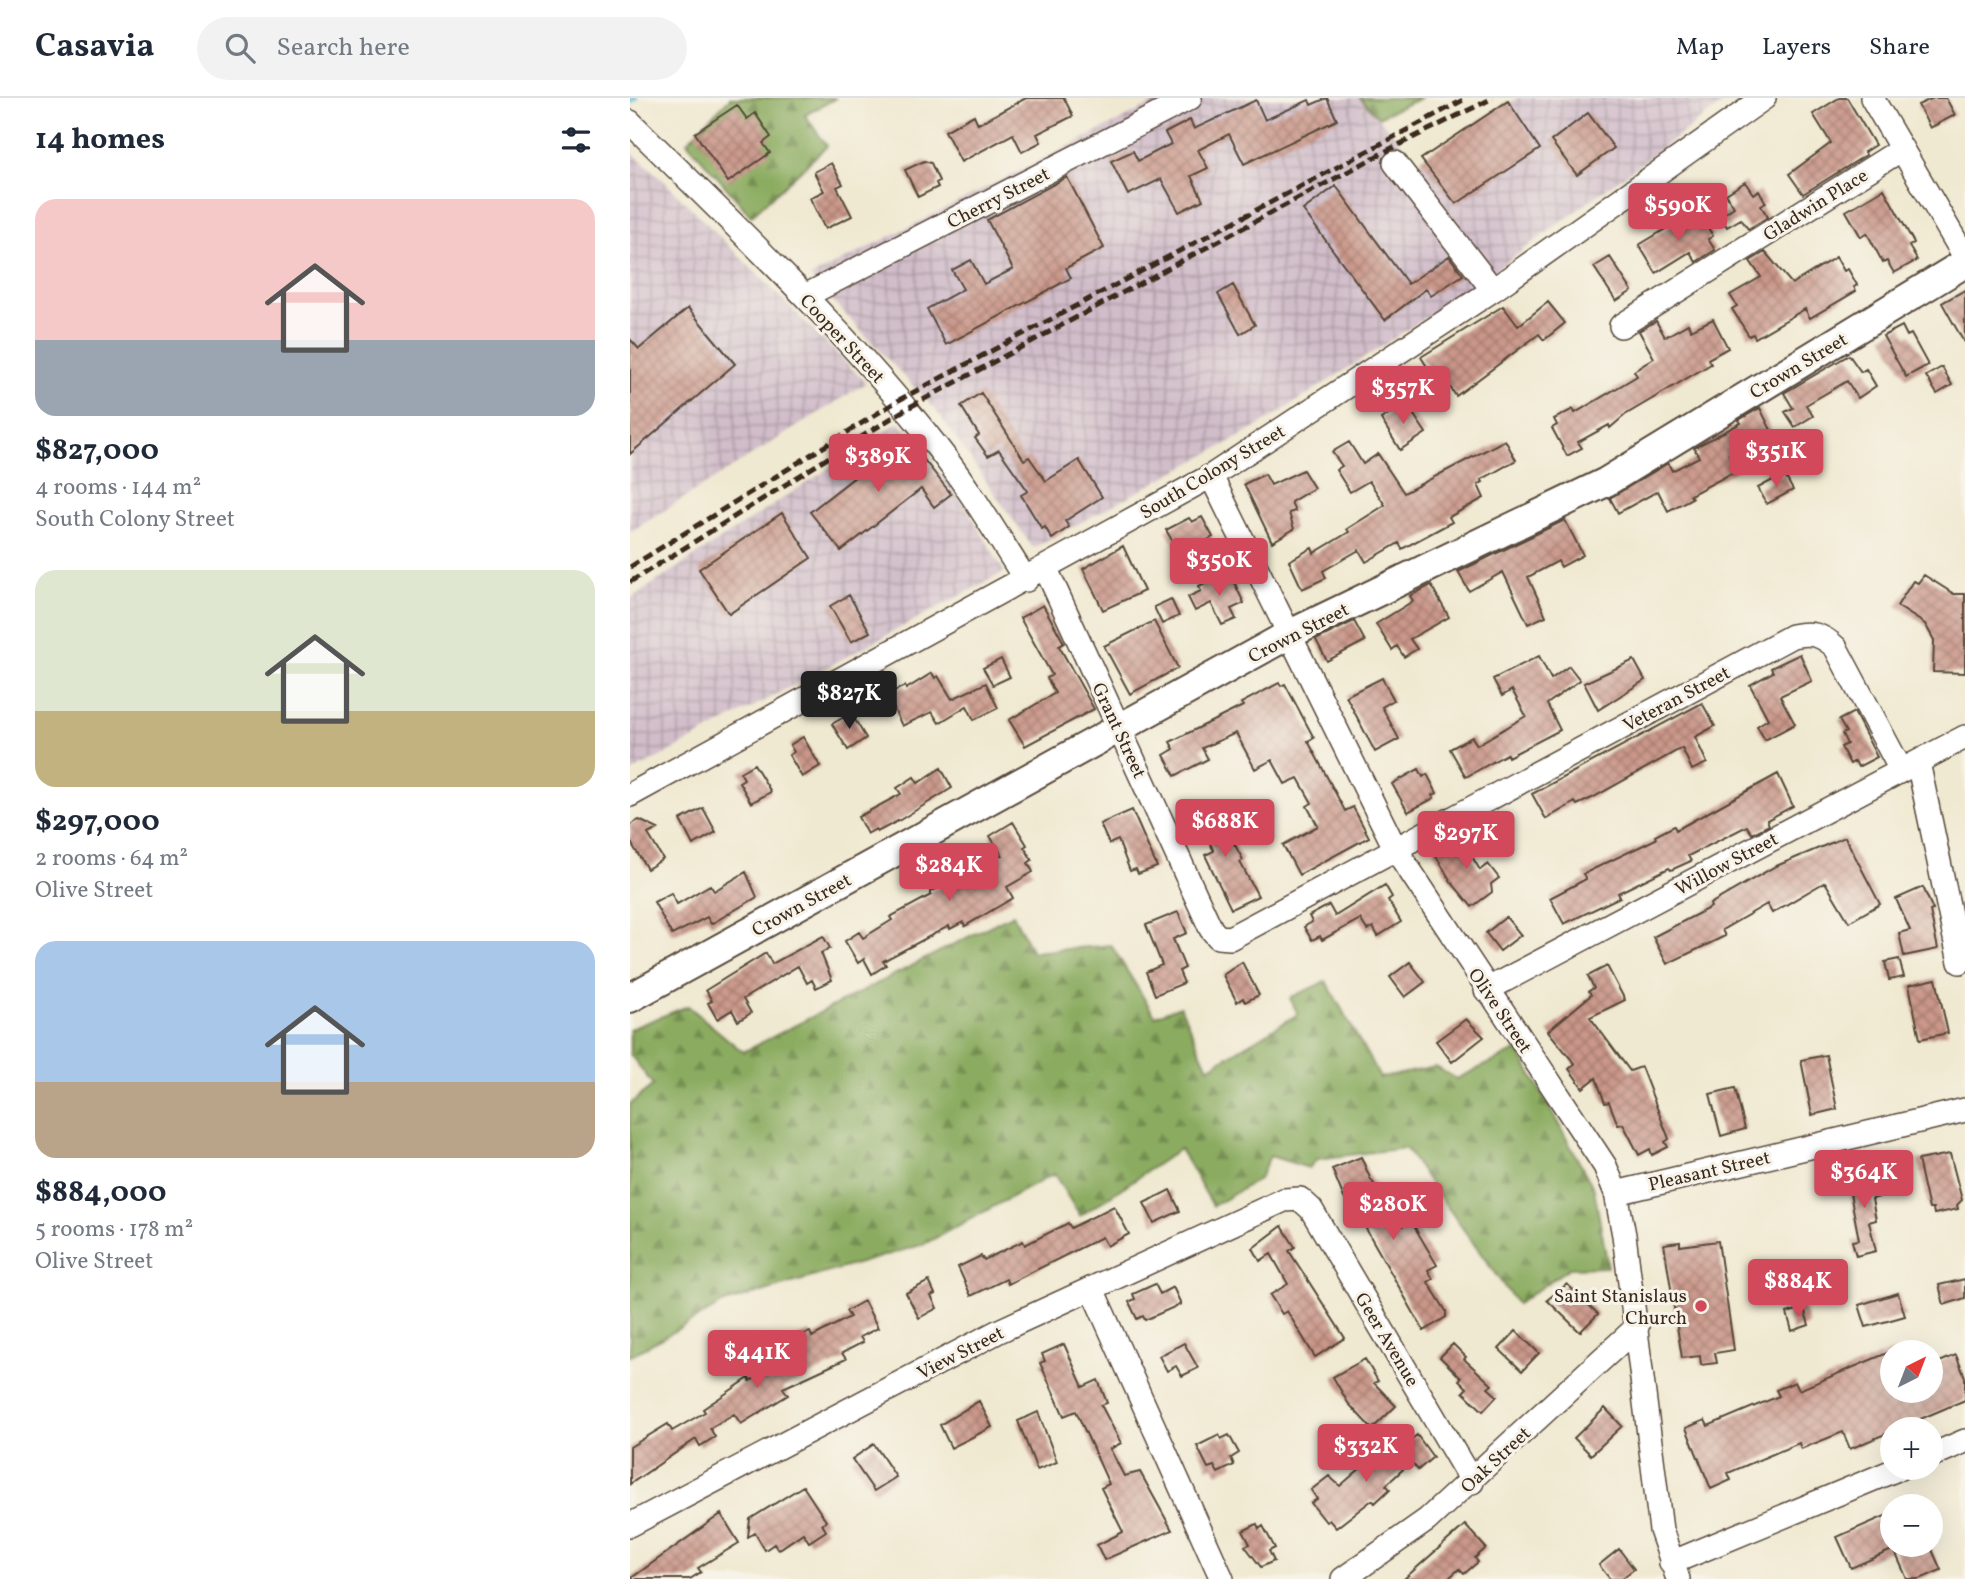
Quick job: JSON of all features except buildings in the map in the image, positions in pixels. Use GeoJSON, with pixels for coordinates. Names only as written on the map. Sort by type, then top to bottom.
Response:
{"type":"FeatureCollection","features":[{"type":"Feature","properties":{"kind":"street","name":"Cherry Street"},"geometry":{"type":"LineString","coordinates":[[805,296],[1190,98]]}},
{"type":"Feature","properties":{"kind":"street","name":"South Colony Street"},"geometry":{"type":"LineString","coordinates":[[630,795],[1211,476],[1493,290],[1764,98]]}},
{"type":"Feature","properties":{"kind":"street"},"geometry":{"type":"LineString","coordinates":[[1872,98],[1965,257]]}},
{"type":"Feature","properties":{"kind":"street","name":"Cooper Street"},"geometry":{"type":"LineString","coordinates":[[631,123],[805,296],[872,368],[1036,574]]}},
{"type":"Feature","properties":{"kind":"street","name":"Gladwin Place"},"geometry":{"type":"LineString","coordinates":[[1621,326],[1902,149]]}},
{"type":"Feature","properties":{"kind":"street"},"geometry":{"type":"LineString","coordinates":[[1395,163],[1493,290]]}},
{"type":"Feature","properties":{"kind":"street","name":"Crown Street"},"geometry":{"type":"LineString","coordinates":[[630,999],[1288,635],[1606,482],[1965,263]]}},
{"type":"Feature","properties":{"kind":"street","name":"Olive Street"},"geometry":{"type":"LineString","coordinates":[[1211,476],[1395,848],[1486,990],[1589,1138],[1616,1193],[1637,1327],[1661,1530],[1674,1571]]}},
{"type":"Feature","properties":{"kind":"street","name":"Grant Street"},"geometry":{"type":"LineString","coordinates":[[1036,574],[1119,728],[1211,929],[1218,937],[1230,938],[1395,848]]}},
{"type":"Feature","properties":{"kind":"street","name":"Veteran Street"},"geometry":{"type":"LineString","coordinates":[[1395,848],[1780,643],[1809,632],[1825,638],[1836,648],[1910,766]]}},
{"type":"Feature","properties":{"kind":"street","name":"Willow Street"},"geometry":{"type":"LineString","coordinates":[[1486,990],[1965,737]]}},
{"type":"Feature","properties":{"kind":"street"},"geometry":{"type":"LineString","coordinates":[[1910,766],[1960,962]]}},
{"type":"Feature","properties":{"kind":"street","name":"Pleasant Street"},"geometry":{"type":"LineString","coordinates":[[1616,1193],[1965,1110]]}},
{"type":"Feature","properties":{"kind":"street","name":"View Street"},"geometry":{"type":"LineString","coordinates":[[630,1525],[946,1358],[1284,1200],[1300,1199]]}},
{"type":"Feature","properties":{"kind":"street","name":"Geer Avenue"},"geometry":{"type":"LineString","coordinates":[[1300,1199],[1311,1209],[1472,1482]]}},
{"type":"Feature","properties":{"kind":"street"},"geometry":{"type":"LineString","coordinates":[[1092,1289],[1222,1579]]}},
{"type":"Feature","properties":{"kind":"street","name":"Oak Street"},"geometry":{"type":"LineString","coordinates":[[1343,1579],[1396,1544],[1472,1482],[1637,1327]]}},
{"type":"Feature","properties":{"kind":"street"},"geometry":{"type":"LineString","coordinates":[[1943,1450],[1965,1441]]}},
{"type":"Feature","properties":{"kind":"street"},"geometry":{"type":"LineString","coordinates":[[1674,1571],[1880,1477]]}},
{"type":"Feature","properties":{"kind":"shaded area"},"geometry":{"type":"Polygon","coordinates":[[[1164,98],[1360,98],[1420,163],[1517,98],[1730,98],[1467,291],[1254,429],[1033,548],[936,410],[810,277],[1164,98]]]}},
{"type":"Feature","properties":{"kind":"shaded area"},"geometry":{"type":"Polygon","coordinates":[[[630,151],[660,177],[866,383],[630,532],[630,151]]]}},
{"type":"Feature","properties":{"kind":"shaded area"},"geometry":{"type":"Polygon","coordinates":[[[899,422],[966,506],[1004,572],[630,773],[630,599],[899,422]]]}},
{"type":"Feature","properties":{"kind":"green space"},"geometry":{"type":"Polygon","coordinates":[[[730,98],[836,98],[805,115],[827,146],[751,216],[687,142],[730,98]]]}},
{"type":"Feature","properties":{"kind":"green space"},"geometry":{"type":"Polygon","coordinates":[[[1360,98],[1421,98],[1378,117],[1360,98]]]}},
{"type":"Feature","properties":{"kind":"green space"},"geometry":{"type":"Polygon","coordinates":[[[1013,914],[1032,952],[1111,945],[1155,1016],[1180,1006],[1208,1068],[1298,1014],[1290,998],[1326,981],[1380,1078],[1436,1067],[1456,1079],[1518,1050],[1594,1189],[1608,1267],[1569,1268],[1517,1304],[1405,1148],[1317,1159],[1309,1168],[1270,1156],[1259,1179],[1213,1206],[1180,1149],[1080,1216],[1054,1174],[924,1244],[724,1303],[630,1356],[630,1104],[653,1085],[630,1054],[630,1029],[688,1006],[743,1052],[1013,914]]]}},
{"type":"Feature","properties":{"kind":"waterway"},"geometry":{"type":"LineString","coordinates":[[630,102],[635,98]]}},
{"type":"Feature","properties":{"kind":"railway"},"geometry":{"type":"LineString","coordinates":[[630,567],[899,400],[1467,98]]}},
{"type":"Feature","properties":{"kind":"railway"},"geometry":{"type":"LineString","coordinates":[[630,582],[906,409],[1388,150],[1493,98]]}},
{"type":"Feature","properties":{"kind":"place","name":"Saint Stanislaus Church"},"geometry":{"type":"Point","coordinates":[1701,1306]}}]}
